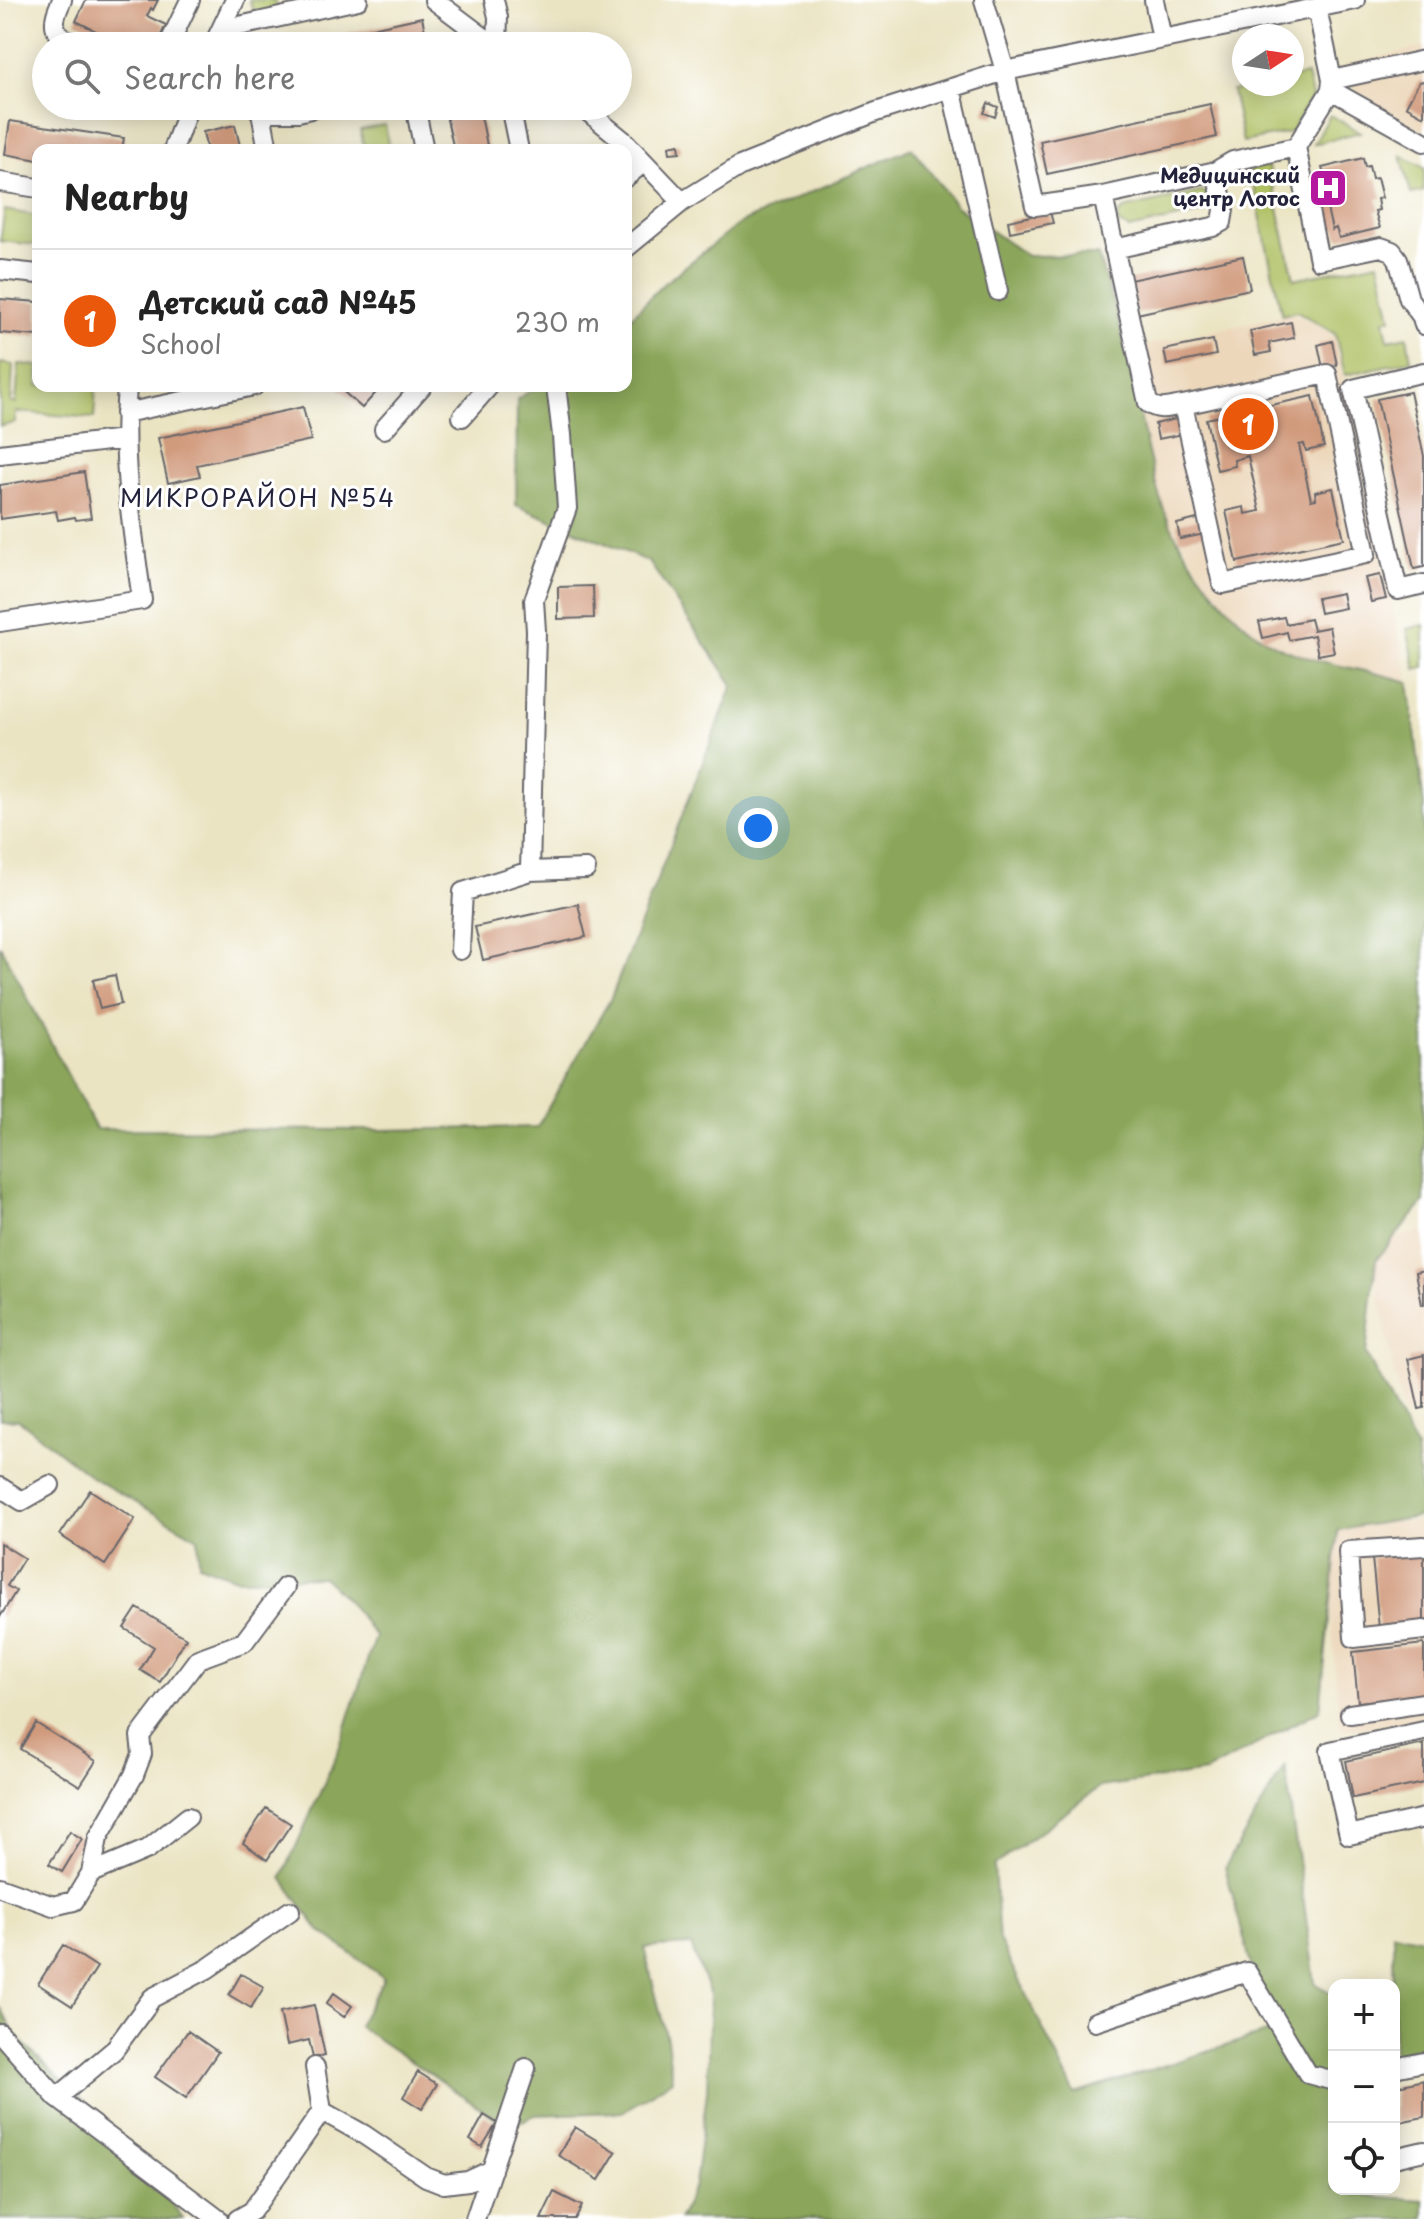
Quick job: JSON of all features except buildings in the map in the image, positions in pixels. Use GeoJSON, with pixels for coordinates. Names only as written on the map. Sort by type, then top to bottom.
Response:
{"type":"FeatureCollection","features":[{"type":"Feature","properties":{"kind":"street"},"geometry":{"type":"LineString","coordinates":[[57,32],[54,16],[62,0]]}},
{"type":"Feature","properties":{"kind":"street"},"geometry":{"type":"LineString","coordinates":[[175,32],[190,0]]}},
{"type":"Feature","properties":{"kind":"street"},"geometry":{"type":"LineString","coordinates":[[220,32],[235,0]]}},
{"type":"Feature","properties":{"kind":"street"},"geometry":{"type":"LineString","coordinates":[[239,32],[358,0]]}},
{"type":"Feature","properties":{"kind":"street"},"geometry":{"type":"LineString","coordinates":[[434,0],[477,32]]}},
{"type":"Feature","properties":{"kind":"street"},"geometry":{"type":"LineString","coordinates":[[494,0],[498,17],[497,32]]}},
{"type":"Feature","properties":{"kind":"street"},"geometry":{"type":"LineString","coordinates":[[984,0],[1005,71],[1035,206],[1103,196],[1216,171],[1233,161],[1296,147]]}},
{"type":"Feature","properties":{"kind":"street"},"geometry":{"type":"LineString","coordinates":[[1154,0],[1162,39]]}},
{"type":"Feature","properties":{"kind":"street"},"geometry":{"type":"LineString","coordinates":[[632,243],[682,202],[740,166],[876,112],[1005,71],[1355,0]]}},
{"type":"Feature","properties":{"kind":"street"},"geometry":{"type":"LineString","coordinates":[[1317,8],[1332,85],[1296,147],[1319,260],[1381,247],[1392,251],[1398,259],[1409,299],[1423,320]]}},
{"type":"Feature","properties":{"kind":"street"},"geometry":{"type":"LineString","coordinates":[[1332,85],[1424,60]]}},
{"type":"Feature","properties":{"kind":"street"},"geometry":{"type":"LineString","coordinates":[[1332,85],[1424,142]]}},
{"type":"Feature","properties":{"kind":"street"},"geometry":{"type":"LineString","coordinates":[[951,88],[998,291]]}},
{"type":"Feature","properties":{"kind":"street"},"geometry":{"type":"LineString","coordinates":[[175,144],[184,120]]}},
{"type":"Feature","properties":{"kind":"street"},"geometry":{"type":"LineString","coordinates":[[261,120],[267,144]]}},
{"type":"Feature","properties":{"kind":"street"},"geometry":{"type":"LineString","coordinates":[[418,120],[423,144]]}},
{"type":"Feature","properties":{"kind":"street"},"geometry":{"type":"LineString","coordinates":[[513,120],[518,144]]}},
{"type":"Feature","properties":{"kind":"street"},"geometry":{"type":"LineString","coordinates":[[598,120],[627,144]]}},
{"type":"Feature","properties":{"kind":"street"},"geometry":{"type":"LineString","coordinates":[[632,149],[682,202]]}},
{"type":"Feature","properties":{"kind":"street"},"geometry":{"type":"LineString","coordinates":[[632,172],[644,162]]}},
{"type":"Feature","properties":{"kind":"street"},"geometry":{"type":"LineString","coordinates":[[1114,249],[1213,227],[1222,222],[1224,210],[1216,171]]}},
{"type":"Feature","properties":{"kind":"street"},"geometry":{"type":"LineString","coordinates":[[0,182],[32,187]]}},
{"type":"Feature","properties":{"kind":"street"},"geometry":{"type":"LineString","coordinates":[[1103,196],[1148,403],[1164,409],[1327,374],[1366,554],[1222,584],[1183,405]]}},
{"type":"Feature","properties":{"kind":"street"},"geometry":{"type":"LineString","coordinates":[[0,270],[32,273]]}},
{"type":"Feature","properties":{"kind":"street"},"geometry":{"type":"LineString","coordinates":[[1424,372],[1353,389],[1398,590],[1424,584]]}},
{"type":"Feature","properties":{"kind":"street"},"geometry":{"type":"LineString","coordinates":[[0,622],[142,600],[126,486],[127,392]]}},
{"type":"Feature","properties":{"kind":"street"},"geometry":{"type":"LineString","coordinates":[[125,413],[225,392]]}},
{"type":"Feature","properties":{"kind":"street"},"geometry":{"type":"LineString","coordinates":[[384,429],[417,392]]}},
{"type":"Feature","properties":{"kind":"street"},"geometry":{"type":"LineString","coordinates":[[462,417],[484,392]]}},
{"type":"Feature","properties":{"kind":"street"},"geometry":{"type":"LineString","coordinates":[[530,871],[536,631],[534,600],[567,508],[557,392]]}},
{"type":"Feature","properties":{"kind":"street"},"geometry":{"type":"LineString","coordinates":[[0,454],[124,439]]}},
{"type":"Feature","properties":{"kind":"street"},"geometry":{"type":"LineString","coordinates":[[460,950],[463,892],[530,871],[586,869]]}},
{"type":"Feature","properties":{"kind":"street"},"geometry":{"type":"LineString","coordinates":[[0,1487],[22,1501],[50,1485]]}},
{"type":"Feature","properties":{"kind":"street"},"geometry":{"type":"LineString","coordinates":[[1424,1546],[1348,1551],[1354,1638],[1424,1630]]}},
{"type":"Feature","properties":{"kind":"street"},"geometry":{"type":"LineString","coordinates":[[0,1887],[53,1906],[74,1901],[91,1873],[98,1838],[134,1775],[142,1754],[140,1736],[198,1659],[244,1642],[285,1587]]}},
{"type":"Feature","properties":{"kind":"street"},"geometry":{"type":"LineString","coordinates":[[1350,1714],[1424,1703]]}},
{"type":"Feature","properties":{"kind":"street"},"geometry":{"type":"LineString","coordinates":[[1424,1731],[1330,1751],[1349,1835],[1424,1818]]}},
{"type":"Feature","properties":{"kind":"street"},"geometry":{"type":"LineString","coordinates":[[91,1873],[148,1849],[188,1817]]}},
{"type":"Feature","properties":{"kind":"street"},"geometry":{"type":"LineString","coordinates":[[57,2098],[114,2050],[152,1998],[207,1969],[290,1911]]}},
{"type":"Feature","properties":{"kind":"street"},"geometry":{"type":"LineString","coordinates":[[1095,2022],[1247,1972],[1308,2074],[1328,2079]]}},
{"type":"Feature","properties":{"kind":"street"},"geometry":{"type":"LineString","coordinates":[[0,2033],[57,2098],[218,2219]]}},
{"type":"Feature","properties":{"kind":"street"},"geometry":{"type":"LineString","coordinates":[[1400,2067],[1424,2062]]}},
{"type":"Feature","properties":{"kind":"street"},"geometry":{"type":"LineString","coordinates":[[238,2219],[252,2211],[322,2111],[315,2067]]}},
{"type":"Feature","properties":{"kind":"street"},"geometry":{"type":"LineString","coordinates":[[475,2219],[526,2068]]}},
{"type":"Feature","properties":{"kind":"street"},"geometry":{"type":"LineString","coordinates":[[322,2111],[363,2134],[426,2177],[444,2184],[468,2181],[492,2170]]}},
{"type":"Feature","properties":{"kind":"street"},"geometry":{"type":"LineString","coordinates":[[1400,2157],[1424,2151]]}},
{"type":"Feature","properties":{"kind":"shaded area"},"geometry":{"type":"Polygon","coordinates":[[[1424,46],[1424,131],[1357,93],[1347,80],[1343,66],[1424,46]]]}},
{"type":"Feature","properties":{"kind":"shaded area"},"geometry":{"type":"Polygon","coordinates":[[[1290,314],[1334,337],[1409,682],[1304,656],[1264,639],[1218,599],[1172,526],[1160,499],[1126,350],[1290,314]]]}},
{"type":"Feature","properties":{"kind":"shaded area"},"geometry":{"type":"Polygon","coordinates":[[[1424,1231],[1424,1411],[1403,1415],[1368,1242],[1424,1231]]]}},
{"type":"Feature","properties":{"kind":"shaded area"},"geometry":{"type":"Polygon","coordinates":[[[1424,1521],[1424,1718],[1340,1731],[1324,1523],[1424,1521]]]}},
{"type":"Feature","properties":{"kind":"green space"},"geometry":{"type":"Polygon","coordinates":[[[249,0],[275,0],[276,7],[272,12],[261,14],[253,10],[249,0]]]}},
{"type":"Feature","properties":{"kind":"green space"},"geometry":{"type":"Polygon","coordinates":[[[1307,75],[1312,96],[1291,132],[1243,142],[1233,96],[1304,96],[1304,76],[1307,75]]]}},
{"type":"Feature","properties":{"kind":"green space"},"geometry":{"type":"Polygon","coordinates":[[[1330,115],[1360,132],[1314,144],[1330,115]]]}},
{"type":"Feature","properties":{"kind":"green space"},"geometry":{"type":"Polygon","coordinates":[[[385,125],[389,144],[364,144],[360,130],[385,125]]]}},
{"type":"Feature","properties":{"kind":"green space"},"geometry":{"type":"Polygon","coordinates":[[[912,148],[956,206],[1027,256],[1098,255],[1121,330],[1160,498],[1176,535],[1216,594],[1248,626],[1278,646],[1333,664],[1409,682],[1424,805],[1424,1202],[1376,1260],[1366,1354],[1416,1448],[1423,1516],[1338,1530],[1320,1710],[1206,1772],[1100,1787],[994,1866],[999,1940],[1075,2094],[1269,2032],[1225,1867],[1285,1766],[1315,1983],[1328,1991],[1328,2195],[1424,2200],[1424,2219],[679,2219],[695,2184],[707,2092],[710,1995],[691,1945],[644,1948],[667,2039],[672,2080],[622,2112],[535,2115],[509,2127],[358,2026],[384,1978],[318,1929],[282,1878],[338,1752],[375,1636],[348,1601],[323,1577],[238,1579],[199,1564],[198,1538],[93,1478],[19,1420],[0,1419],[0,945],[96,1129],[537,1127],[611,998],[733,685],[649,562],[516,505],[517,399],[528,392],[632,392],[632,316],[662,285],[740,223],[912,148]]]}},
{"type":"Feature","properties":{"kind":"green space"},"geometry":{"type":"Polygon","coordinates":[[[1401,155],[1424,168],[1424,191],[1411,194],[1401,155]]]}},
{"type":"Feature","properties":{"kind":"green space"},"geometry":{"type":"Polygon","coordinates":[[[1265,166],[1269,168],[1294,279],[1379,262],[1391,318],[1384,320],[1388,340],[1407,336],[1411,360],[1345,375],[1335,334],[1297,311],[1282,315],[1250,170],[1265,166]]]}},
{"type":"Feature","properties":{"kind":"green space"},"geometry":{"type":"Polygon","coordinates":[[[1208,192],[1213,197],[1212,208],[1205,212],[1129,229],[1119,224],[1117,217],[1124,209],[1208,192]]]}},
{"type":"Feature","properties":{"kind":"green space"},"geometry":{"type":"Polygon","coordinates":[[[5,210],[32,215],[32,244],[0,241],[5,210]]]}},
{"type":"Feature","properties":{"kind":"green space"},"geometry":{"type":"Polygon","coordinates":[[[0,363],[13,365],[11,403],[16,403],[19,364],[32,365],[32,392],[96,392],[94,418],[16,412],[15,423],[0,426],[0,363]]]}},
{"type":"Feature","properties":{"kind":"green space"},"geometry":{"type":"Polygon","coordinates":[[[1424,625],[1424,667],[1416,669],[1407,629],[1424,625]]]}},
{"type":"Feature","properties":{"kind":"green space"},"geometry":{"type":"Polygon","coordinates":[[[1393,1933],[1424,1939],[1424,2046],[1400,2053],[1400,1979],[1393,1979],[1393,1933]]]}},
{"type":"Feature","properties":{"kind":"green space"},"geometry":{"type":"Polygon","coordinates":[[[0,2007],[16,2037],[123,2138],[183,2219],[0,2219],[0,2007]]]}},
{"type":"Feature","properties":{"kind":"place","name":"Медицинский центр Лотос"},"geometry":{"type":"Point","coordinates":[1328,188]}},
{"type":"Feature","properties":{"kind":"place","name":"Детский сад №45"},"geometry":{"type":"Point","coordinates":[1248,424]}},
{"type":"Feature","properties":{"kind":"district","name":"МИКРОРАЙОН №54"},"geometry":{"type":"Point","coordinates":[258,499]}}]}
